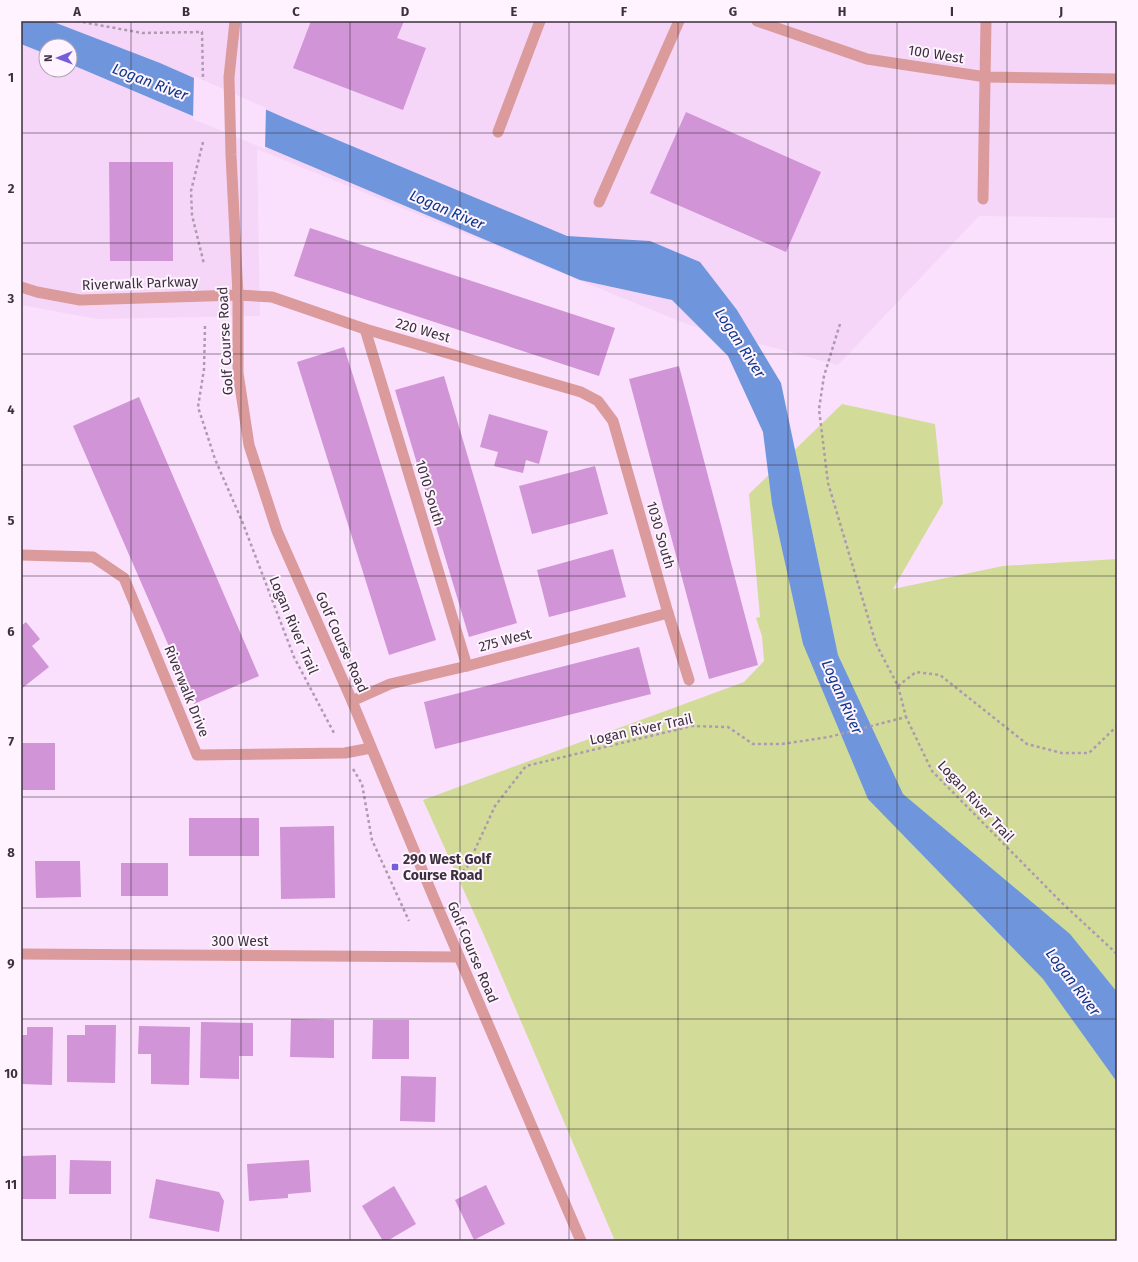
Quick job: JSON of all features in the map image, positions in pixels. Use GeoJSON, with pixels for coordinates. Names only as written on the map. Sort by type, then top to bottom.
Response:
{"type":"FeatureCollection","features":[{"type":"Feature","properties":{"kind":"street","name":"Golf Course Road"},"geometry":{"type":"LineString","coordinates":[[235,21],[229,77],[231,155],[238,295],[238,373],[249,445],[277,531],[352,701],[459,957],[581,1241]]}},
{"type":"Feature","properties":{"kind":"street"},"geometry":{"type":"LineString","coordinates":[[498,132],[540,21]]}},
{"type":"Feature","properties":{"kind":"street"},"geometry":{"type":"LineString","coordinates":[[599,202],[679,21]]}},
{"type":"Feature","properties":{"kind":"street","name":"100 West"},"geometry":{"type":"LineString","coordinates":[[757,21],[867,59],[986,77],[1117,79]]}},
{"type":"Feature","properties":{"kind":"street"},"geometry":{"type":"LineString","coordinates":[[983,199],[986,21]]}},
{"type":"Feature","properties":{"kind":"street","name":"Riverwalk Parkway"},"geometry":{"type":"LineString","coordinates":[[21,287],[37,292],[80,300],[238,295]]}},
{"type":"Feature","properties":{"kind":"street","name":"220 West"},"geometry":{"type":"LineString","coordinates":[[238,295],[272,297],[365,329],[580,392],[598,401]]}},
{"type":"Feature","properties":{"kind":"street","name":"1010 South"},"geometry":{"type":"LineString","coordinates":[[365,329],[467,666]]}},
{"type":"Feature","properties":{"kind":"street","name":"1030 South"},"geometry":{"type":"LineString","coordinates":[[598,401],[613,422],[668,613],[689,680]]}},
{"type":"Feature","properties":{"kind":"street","name":"Riverwalk Drive"},"geometry":{"type":"LineString","coordinates":[[21,555],[93,557],[124,578],[197,755],[345,753],[372,748]]}},
{"type":"Feature","properties":{"kind":"street","name":"275 West"},"geometry":{"type":"LineString","coordinates":[[352,701],[390,684],[467,666],[668,613]]}},
{"type":"Feature","properties":{"kind":"street","name":"300 West"},"geometry":{"type":"LineString","coordinates":[[21,954],[459,957]]}},
{"type":"Feature","properties":{"kind":"path"},"geometry":{"type":"LineString","coordinates":[[77,21],[142,33],[202,32],[203,80]]}},
{"type":"Feature","properties":{"kind":"path"},"geometry":{"type":"LineString","coordinates":[[203,142],[191,191],[192,215],[204,264]]}},
{"type":"Feature","properties":{"kind":"path"},"geometry":{"type":"LineString","coordinates":[[840,324],[824,376],[819,409],[828,483],[876,644],[898,686],[906,717]]}},
{"type":"Feature","properties":{"kind":"path","name":"Logan River Trail"},"geometry":{"type":"LineString","coordinates":[[205,326],[204,369],[198,407],[215,459],[242,521],[294,657],[362,784],[372,840],[409,921]]}},
{"type":"Feature","properties":{"kind":"path"},"geometry":{"type":"LineString","coordinates":[[898,686],[916,672],[940,675],[1027,744],[1062,753],[1089,753],[1117,726]]}},
{"type":"Feature","properties":{"kind":"path","name":"Logan River Trail"},"geometry":{"type":"LineString","coordinates":[[454,880],[467,867],[495,806],[526,766],[692,726],[728,727],[753,744],[782,744],[829,737],[906,717],[932,771],[1061,902],[1117,954]]}},
{"type":"Feature","properties":{"kind":"shaded area"},"geometry":{"type":"Polygon","coordinates":[[[21,21],[1117,21],[1117,218],[979,216],[838,365],[689,325],[257,149],[260,316],[97,319],[21,305],[21,21]]]}},
{"type":"Feature","properties":{"kind":"green space"},"geometry":{"type":"Polygon","coordinates":[[[842,404],[935,424],[943,503],[893,589],[1003,566],[1117,559],[1117,1241],[615,1241],[487,942],[423,800],[744,682],[764,661],[762,636],[756,618],[760,617],[749,494],[842,404]]]}},
{"type":"Feature","properties":{"kind":"water","name":"Logan River"},"geometry":{"type":"Polygon","coordinates":[[[21,21],[51,21],[160,63],[285,118],[567,236],[650,241],[700,262],[737,310],[781,383],[838,655],[903,794],[1070,934],[1117,992],[1117,1082],[1043,979],[868,799],[803,644],[772,504],[763,432],[728,356],[672,300],[580,280],[78,67],[78,38],[38,38],[38,51],[21,44],[21,21]]]}},
{"type":"Feature","properties":{"kind":"pier"},"geometry":{"type":"Polygon","coordinates":[[[194,76],[266,108],[265,149],[193,119],[194,76]]]}},
{"type":"Feature","properties":{"kind":"building"},"geometry":{"type":"Polygon","coordinates":[[[311,21],[404,21],[397,38],[426,48],[403,110],[293,68],[311,21]]]}},
{"type":"Feature","properties":{"kind":"building"},"geometry":{"type":"Polygon","coordinates":[[[686,112],[821,172],[786,252],[650,193],[686,112]]]}},
{"type":"Feature","properties":{"kind":"building"},"geometry":{"type":"Polygon","coordinates":[[[109,162],[173,162],[173,261],[110,261],[109,162]]]}},
{"type":"Feature","properties":{"kind":"building"},"geometry":{"type":"Polygon","coordinates":[[[310,228],[615,328],[599,376],[294,276],[310,228]]]}},
{"type":"Feature","properties":{"kind":"building"},"geometry":{"type":"Polygon","coordinates":[[[344,347],[436,640],[389,655],[297,362],[344,347]]]}},
{"type":"Feature","properties":{"kind":"building"},"geometry":{"type":"Polygon","coordinates":[[[679,366],[758,665],[709,679],[629,379],[679,366]]]}},
{"type":"Feature","properties":{"kind":"building"},"geometry":{"type":"Polygon","coordinates":[[[444,376],[517,623],[469,637],[395,390],[444,376]]]}},
{"type":"Feature","properties":{"kind":"building"},"geometry":{"type":"Polygon","coordinates":[[[139,397],[259,676],[194,704],[73,426],[139,397]]]}},
{"type":"Feature","properties":{"kind":"building"},"geometry":{"type":"Polygon","coordinates":[[[489,414],[548,431],[539,464],[526,460],[523,473],[494,466],[498,452],[480,447],[489,414]]]}},
{"type":"Feature","properties":{"kind":"building"},"geometry":{"type":"Polygon","coordinates":[[[595,466],[608,514],[532,534],[519,486],[595,466]]]}},
{"type":"Feature","properties":{"kind":"building"},"geometry":{"type":"Polygon","coordinates":[[[613,549],[626,597],[549,617],[537,570],[613,549]]]}},
{"type":"Feature","properties":{"kind":"building"},"geometry":{"type":"Polygon","coordinates":[[[26,622],[40,639],[32,646],[49,667],[21,689],[21,626],[26,622]]]}},
{"type":"Feature","properties":{"kind":"building"},"geometry":{"type":"Polygon","coordinates":[[[639,647],[651,694],[435,749],[424,702],[639,647]]]}},
{"type":"Feature","properties":{"kind":"building"},"geometry":{"type":"Polygon","coordinates":[[[21,743],[55,743],[55,790],[21,790],[21,743]]]}},
{"type":"Feature","properties":{"kind":"building"},"geometry":{"type":"Polygon","coordinates":[[[189,818],[259,818],[259,856],[189,856],[189,818]]]}},
{"type":"Feature","properties":{"kind":"building"},"geometry":{"type":"Polygon","coordinates":[[[334,826],[335,898],[281,899],[280,827],[334,826]]]}},
{"type":"Feature","properties":{"kind":"building"},"geometry":{"type":"Polygon","coordinates":[[[35,861],[80,861],[81,897],[36,898],[35,861]]]}},
{"type":"Feature","properties":{"kind":"building"},"geometry":{"type":"Polygon","coordinates":[[[121,863],[168,863],[168,896],[121,896],[121,863]]]}},
{"type":"Feature","properties":{"kind":"building"},"geometry":{"type":"Polygon","coordinates":[[[291,1019],[334,1020],[334,1058],[290,1057],[291,1019]]]}},
{"type":"Feature","properties":{"kind":"building"},"geometry":{"type":"Polygon","coordinates":[[[373,1020],[409,1020],[409,1059],[372,1059],[373,1020]]]}},
{"type":"Feature","properties":{"kind":"building"},"geometry":{"type":"Polygon","coordinates":[[[201,1022],[253,1023],[253,1056],[239,1056],[239,1079],[200,1078],[201,1022]]]}},
{"type":"Feature","properties":{"kind":"building"},"geometry":{"type":"Polygon","coordinates":[[[85,1025],[116,1025],[115,1083],[67,1082],[67,1035],[85,1035],[85,1025]]]}},
{"type":"Feature","properties":{"kind":"building"},"geometry":{"type":"Polygon","coordinates":[[[139,1026],[190,1027],[189,1085],[151,1084],[151,1054],[138,1054],[139,1026]]]}},
{"type":"Feature","properties":{"kind":"building"},"geometry":{"type":"Polygon","coordinates":[[[27,1027],[53,1027],[52,1085],[21,1084],[21,1035],[27,1035],[27,1027]]]}},
{"type":"Feature","properties":{"kind":"building"},"geometry":{"type":"Polygon","coordinates":[[[401,1076],[436,1077],[435,1122],[400,1121],[401,1076]]]}},
{"type":"Feature","properties":{"kind":"building"},"geometry":{"type":"Polygon","coordinates":[[[56,1155],[56,1199],[21,1199],[21,1156],[56,1155]]]}},
{"type":"Feature","properties":{"kind":"building"},"geometry":{"type":"Polygon","coordinates":[[[70,1160],[111,1161],[111,1194],[69,1194],[70,1160]]]}},
{"type":"Feature","properties":{"kind":"building"},"geometry":{"type":"Polygon","coordinates":[[[309,1160],[311,1192],[288,1194],[288,1198],[249,1201],[247,1164],[309,1160]]]}},
{"type":"Feature","properties":{"kind":"building"},"geometry":{"type":"Polygon","coordinates":[[[156,1179],[219,1192],[224,1201],[219,1232],[149,1218],[156,1179]]]}},
{"type":"Feature","properties":{"kind":"building"},"geometry":{"type":"Polygon","coordinates":[[[486,1185],[505,1224],[474,1240],[455,1200],[486,1185]]]}},
{"type":"Feature","properties":{"kind":"building"},"geometry":{"type":"Polygon","coordinates":[[[394,1186],[416,1224],[387,1241],[383,1241],[362,1206],[394,1186]]]}},
{"type":"Feature","properties":{"kind":"place","name":"290 West Golf Course Road"},"geometry":{"type":"Point","coordinates":[395,867]}}]}
